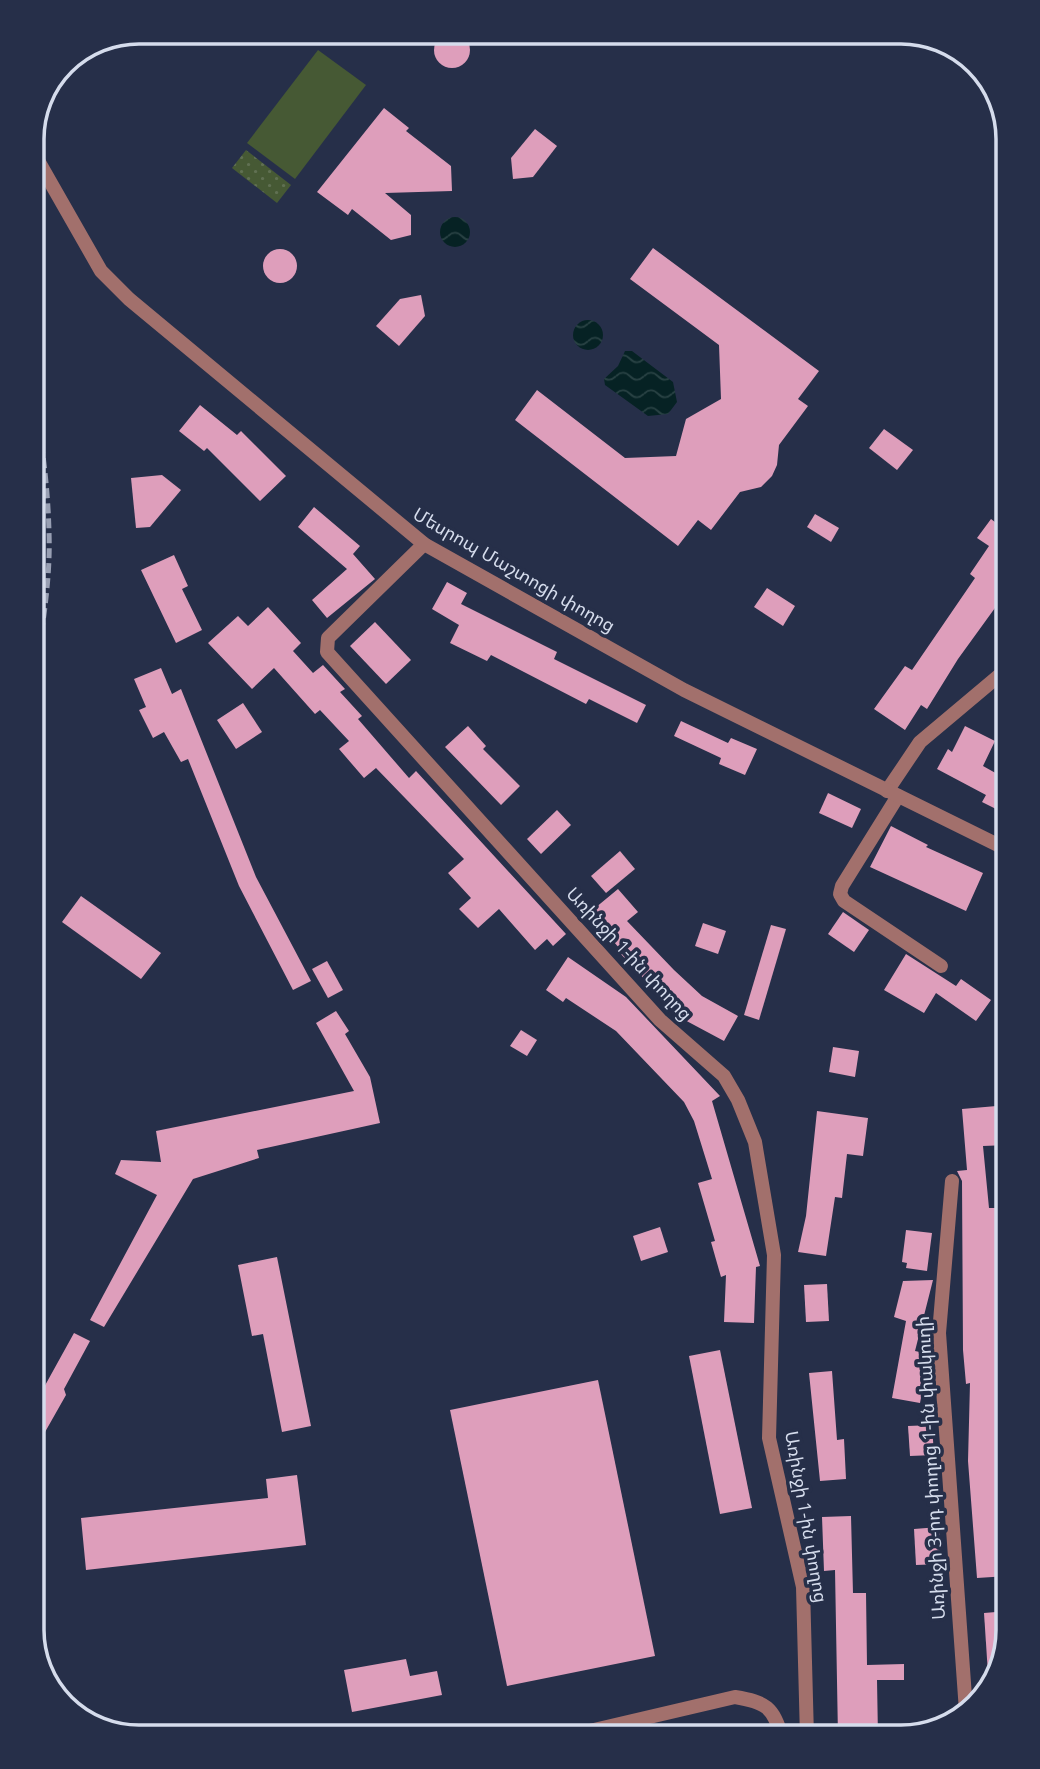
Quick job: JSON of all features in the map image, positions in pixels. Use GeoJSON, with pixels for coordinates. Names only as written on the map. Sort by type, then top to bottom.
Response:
{"type":"FeatureCollection","features":[{"type":"Feature","properties":{"kind":"street","name":"Մեսրոպ Մաշտոցի փողոց"},"geometry":{"type":"LineString","coordinates":[[44,171],[102,271],[111,281],[424,544],[684,690],[996,844]]}},
{"type":"Feature","properties":{"kind":"street","name":"Առինջի 1-ին փողոց"},"geometry":{"type":"LineString","coordinates":[[424,544],[328,638],[327,652],[660,1020],[724,1076],[738,1100],[755,1142],[774,1255],[769,1438],[803,1587],[807,1725]]}},
{"type":"Feature","properties":{"kind":"street"},"geometry":{"type":"LineString","coordinates":[[941,966],[844,901],[840,894],[920,742],[996,679]]}},
{"type":"Feature","properties":{"kind":"street","name":"Առինջի 3-րդ փողոց 1-ին փակուղի"},"geometry":{"type":"LineString","coordinates":[[951,1181],[939,1334],[965,1700]]}},
{"type":"Feature","properties":{"kind":"street"},"geometry":{"type":"LineString","coordinates":[[615,1725],[735,1697],[758,1701],[775,1714],[778,1725]]}},
{"type":"Feature","properties":{"kind":"green space"},"geometry":{"type":"Polygon","coordinates":[[[318,50],[366,85],[295,179],[247,143],[318,50]]]}},
{"type":"Feature","properties":{"kind":"green space"},"geometry":{"type":"Polygon","coordinates":[[[246,150],[291,185],[277,203],[232,168],[246,150]]]}},
{"type":"Feature","properties":{"kind":"water"},"geometry":{"type":"Polygon","coordinates":[[[455,217],[461,218],[469,226],[469,238],[461,246],[455,247],[449,246],[441,238],[440,232],[441,226],[449,218],[455,217]]]}},
{"type":"Feature","properties":{"kind":"water"},"geometry":{"type":"Polygon","coordinates":[[[588,320],[594,321],[602,329],[602,341],[594,349],[588,350],[582,349],[574,341],[573,335],[574,329],[582,321],[588,320]]]}},
{"type":"Feature","properties":{"kind":"water"},"geometry":{"type":"Polygon","coordinates":[[[625,351],[632,351],[673,382],[677,402],[668,414],[648,416],[605,385],[604,379],[618,366],[625,351]]]}},
{"type":"Feature","properties":{"kind":"building"},"geometry":{"type":"Polygon","coordinates":[[[435,44],[469,44],[469,57],[459,67],[445,67],[435,57],[435,44]]]}},
{"type":"Feature","properties":{"kind":"building"},"geometry":{"type":"Polygon","coordinates":[[[384,108],[409,128],[406,131],[451,166],[452,191],[385,193],[411,215],[411,235],[391,240],[352,209],[348,215],[317,192],[384,108]]]}},
{"type":"Feature","properties":{"kind":"building"},"geometry":{"type":"Polygon","coordinates":[[[535,129],[557,146],[533,177],[513,179],[511,158],[535,129]]]}},
{"type":"Feature","properties":{"kind":"building"},"geometry":{"type":"Polygon","coordinates":[[[653,248],[819,371],[798,399],[808,406],[779,445],[777,465],[772,476],[761,487],[740,492],[711,530],[698,520],[678,546],[515,420],[537,390],[625,458],[676,456],[686,419],[721,399],[719,345],[630,279],[653,248]]]}},
{"type":"Feature","properties":{"kind":"building"},"geometry":{"type":"Polygon","coordinates":[[[280,249],[292,254],[297,266],[292,278],[280,283],[268,278],[263,266],[268,254],[280,249]]]}},
{"type":"Feature","properties":{"kind":"building"},"geometry":{"type":"Polygon","coordinates":[[[421,295],[425,316],[399,346],[376,326],[400,299],[421,295]]]}},
{"type":"Feature","properties":{"kind":"building"},"geometry":{"type":"Polygon","coordinates":[[[200,405],[237,435],[241,431],[286,476],[260,501],[207,448],[204,451],[179,431],[200,405]]]}},
{"type":"Feature","properties":{"kind":"building"},"geometry":{"type":"Polygon","coordinates":[[[884,429],[913,450],[897,470],[869,448],[884,429]]]}},
{"type":"Feature","properties":{"kind":"building"},"geometry":{"type":"Polygon","coordinates":[[[162,475],[181,490],[150,527],[136,528],[131,478],[162,475]]]}},
{"type":"Feature","properties":{"kind":"building"},"geometry":{"type":"Polygon","coordinates":[[[314,507],[360,546],[353,554],[375,579],[327,618],[312,600],[347,569],[298,527],[314,507]]]}},
{"type":"Feature","properties":{"kind":"building"},"geometry":{"type":"Polygon","coordinates":[[[815,514],[839,528],[831,542],[807,527],[815,514]]]}},
{"type":"Feature","properties":{"kind":"building"},"geometry":{"type":"Polygon","coordinates":[[[991,519],[996,523],[996,607],[958,659],[927,709],[921,705],[905,730],[874,709],[905,666],[912,670],[975,578],[970,574],[989,546],[977,538],[991,519]]]}},
{"type":"Feature","properties":{"kind":"building"},"geometry":{"type":"Polygon","coordinates":[[[174,555],[188,586],[182,589],[202,630],[176,643],[141,570],[174,555]]]}},
{"type":"Feature","properties":{"kind":"building"},"geometry":{"type":"Polygon","coordinates":[[[447,582],[467,593],[461,604],[557,652],[554,659],[646,705],[637,723],[589,699],[586,704],[491,655],[487,661],[450,643],[459,625],[432,609],[447,582]]]}},
{"type":"Feature","properties":{"kind":"building"},"geometry":{"type":"Polygon","coordinates":[[[767,588],[795,606],[783,626],[754,607],[767,588]]]}},
{"type":"Feature","properties":{"kind":"building"},"geometry":{"type":"Polygon","coordinates":[[[268,607],[301,643],[293,651],[313,673],[323,665],[345,689],[340,692],[362,716],[358,719],[409,778],[416,771],[566,934],[553,946],[547,939],[535,950],[499,909],[478,928],[459,909],[471,898],[448,873],[464,859],[376,768],[364,778],[339,749],[349,741],[320,710],[315,714],[274,668],[252,689],[208,643],[238,616],[248,626],[268,607]]]}},
{"type":"Feature","properties":{"kind":"building"},"geometry":{"type":"Polygon","coordinates":[[[375,622],[411,660],[386,684],[350,646],[375,622]]]}},
{"type":"Feature","properties":{"kind":"building"},"geometry":{"type":"Polygon","coordinates":[[[161,668],[172,694],[181,689],[256,877],[311,981],[293,990],[239,886],[188,759],[181,762],[164,732],[153,738],[139,710],[146,707],[134,679],[161,668]]]}},
{"type":"Feature","properties":{"kind":"building"},"geometry":{"type":"Polygon","coordinates":[[[243,703],[262,732],[236,749],[217,720],[243,703]]]}},
{"type":"Feature","properties":{"kind":"building"},"geometry":{"type":"Polygon","coordinates":[[[681,721],[728,743],[731,738],[757,749],[745,775],[719,764],[721,758],[674,736],[681,721]]]}},
{"type":"Feature","properties":{"kind":"building"},"geometry":{"type":"Polygon","coordinates":[[[468,726],[486,746],[483,749],[520,786],[501,805],[445,747],[468,726]]]}},
{"type":"Feature","properties":{"kind":"building"},"geometry":{"type":"Polygon","coordinates":[[[965,726],[995,741],[983,766],[996,773],[996,809],[982,802],[986,795],[937,769],[948,749],[952,752],[965,726]]]}},
{"type":"Feature","properties":{"kind":"building"},"geometry":{"type":"Polygon","coordinates":[[[828,793],[861,809],[852,828],[819,813],[828,793]]]}},
{"type":"Feature","properties":{"kind":"building"},"geometry":{"type":"Polygon","coordinates":[[[557,810],[571,825],[541,854],[527,839],[557,810]]]}},
{"type":"Feature","properties":{"kind":"building"},"geometry":{"type":"Polygon","coordinates":[[[891,826],[928,845],[926,847],[983,873],[966,911],[870,867],[891,826]]]}},
{"type":"Feature","properties":{"kind":"building"},"geometry":{"type":"Polygon","coordinates":[[[620,851],[635,869],[606,893],[591,876],[620,851]]]}},
{"type":"Feature","properties":{"kind":"building"},"geometry":{"type":"Polygon","coordinates":[[[618,889],[638,912],[627,921],[702,996],[738,1016],[724,1041],[681,1018],[618,951],[620,949],[589,913],[618,889]]]}},
{"type":"Feature","properties":{"kind":"building"},"geometry":{"type":"Polygon","coordinates":[[[81,896],[161,953],[141,979],[62,922],[81,896]]]}},
{"type":"Feature","properties":{"kind":"building"},"geometry":{"type":"Polygon","coordinates":[[[843,912],[869,930],[854,952],[828,934],[843,912]]]}},
{"type":"Feature","properties":{"kind":"building"},"geometry":{"type":"Polygon","coordinates":[[[703,923],[726,931],[718,954],[695,946],[703,923]]]}},
{"type":"Feature","properties":{"kind":"building"},"geometry":{"type":"Polygon","coordinates":[[[771,925],[786,929],[759,1020],[744,1015],[771,925]]]}},
{"type":"Feature","properties":{"kind":"building"},"geometry":{"type":"Polygon","coordinates":[[[906,954],[956,986],[961,979],[991,1000],[976,1021],[936,993],[924,1013],[884,990],[906,954]]]}},
{"type":"Feature","properties":{"kind":"building"},"geometry":{"type":"Polygon","coordinates":[[[568,957],[626,997],[720,1096],[712,1101],[760,1266],[756,1267],[754,1323],[724,1322],[726,1275],[721,1277],[711,1242],[715,1241],[698,1183],[712,1179],[694,1121],[684,1102],[616,1031],[566,998],[563,1002],[546,990],[568,957]]]}},
{"type":"Feature","properties":{"kind":"building"},"geometry":{"type":"Polygon","coordinates":[[[327,961],[343,990],[328,998],[312,969],[327,961]]]}},
{"type":"Feature","properties":{"kind":"building"},"geometry":{"type":"Polygon","coordinates":[[[336,1011],[349,1031],[345,1034],[370,1077],[380,1123],[257,1150],[259,1158],[193,1179],[104,1327],[90,1320],[157,1195],[115,1174],[121,1160],[161,1162],[156,1131],[354,1091],[316,1023],[336,1011]]]}},
{"type":"Feature","properties":{"kind":"building"},"geometry":{"type":"Polygon","coordinates":[[[521,1030],[537,1040],[527,1056],[510,1046],[521,1030]]]}},
{"type":"Feature","properties":{"kind":"building"},"geometry":{"type":"Polygon","coordinates":[[[833,1047],[859,1051],[855,1077],[829,1072],[833,1047]]]}},
{"type":"Feature","properties":{"kind":"building"},"geometry":{"type":"Polygon","coordinates":[[[996,1106],[996,1145],[983,1146],[989,1208],[996,1208],[996,1577],[977,1578],[968,1461],[970,1383],[966,1384],[963,1350],[962,1181],[957,1171],[967,1170],[962,1109],[996,1106]]]}},
{"type":"Feature","properties":{"kind":"building"},"geometry":{"type":"Polygon","coordinates":[[[817,1111],[868,1118],[863,1156],[847,1154],[842,1198],[835,1197],[826,1256],[798,1252],[806,1216],[817,1111]]]}},
{"type":"Feature","properties":{"kind":"building"},"geometry":{"type":"Polygon","coordinates":[[[660,1227],[668,1252],[641,1261],[633,1236],[660,1227]]]}},
{"type":"Feature","properties":{"kind":"building"},"geometry":{"type":"Polygon","coordinates":[[[906,1230],[932,1233],[927,1271],[906,1268],[907,1263],[902,1262],[906,1230]]]}},
{"type":"Feature","properties":{"kind":"building"},"geometry":{"type":"Polygon","coordinates":[[[277,1257],[311,1426],[282,1432],[263,1334],[252,1336],[238,1265],[277,1257]]]}},
{"type":"Feature","properties":{"kind":"building"},"geometry":{"type":"Polygon","coordinates":[[[933,1280],[915,1351],[929,1354],[920,1403],[892,1398],[906,1321],[894,1317],[903,1281],[933,1280]]]}},
{"type":"Feature","properties":{"kind":"building"},"geometry":{"type":"Polygon","coordinates":[[[827,1284],[829,1321],[806,1322],[804,1285],[827,1284]]]}},
{"type":"Feature","properties":{"kind":"building"},"geometry":{"type":"Polygon","coordinates":[[[74,1333],[90,1341],[64,1389],[66,1395],[44,1434],[44,1387],[74,1333]]]}},
{"type":"Feature","properties":{"kind":"building"},"geometry":{"type":"Polygon","coordinates":[[[720,1350],[752,1508],[720,1514],[689,1356],[720,1350]]]}},
{"type":"Feature","properties":{"kind":"building"},"geometry":{"type":"Polygon","coordinates":[[[832,1371],[837,1440],[844,1439],[846,1479],[820,1481],[809,1373],[832,1371]]]}},
{"type":"Feature","properties":{"kind":"building"},"geometry":{"type":"Polygon","coordinates":[[[598,1380],[655,1656],[507,1686],[450,1410],[598,1380]]]}},
{"type":"Feature","properties":{"kind":"building"},"geometry":{"type":"Polygon","coordinates":[[[932,1425],[934,1455],[910,1456],[908,1426],[932,1425]]]}},
{"type":"Feature","properties":{"kind":"building"},"geometry":{"type":"Polygon","coordinates":[[[297,1475],[306,1545],[86,1570],[81,1518],[268,1498],[266,1479],[297,1475]]]}},
{"type":"Feature","properties":{"kind":"building"},"geometry":{"type":"Polygon","coordinates":[[[851,1516],[853,1593],[866,1593],[867,1665],[904,1664],[904,1680],[877,1680],[878,1725],[838,1725],[835,1570],[824,1571],[822,1517],[851,1516]]]}},
{"type":"Feature","properties":{"kind":"building"},"geometry":{"type":"Polygon","coordinates":[[[939,1527],[941,1564],[916,1565],[914,1529],[939,1527]]]}},
{"type":"Feature","properties":{"kind":"building"},"geometry":{"type":"Polygon","coordinates":[[[996,1612],[995,1642],[988,1669],[984,1613],[996,1612]]]}},
{"type":"Feature","properties":{"kind":"building"},"geometry":{"type":"Polygon","coordinates":[[[406,1659],[410,1676],[437,1671],[442,1695],[352,1712],[344,1670],[406,1659]]]}},
{"type":"Feature","properties":{"kind":"railway"},"geometry":{"type":"LineString","coordinates":[[44,463],[49,552],[44,612]]}}]}
